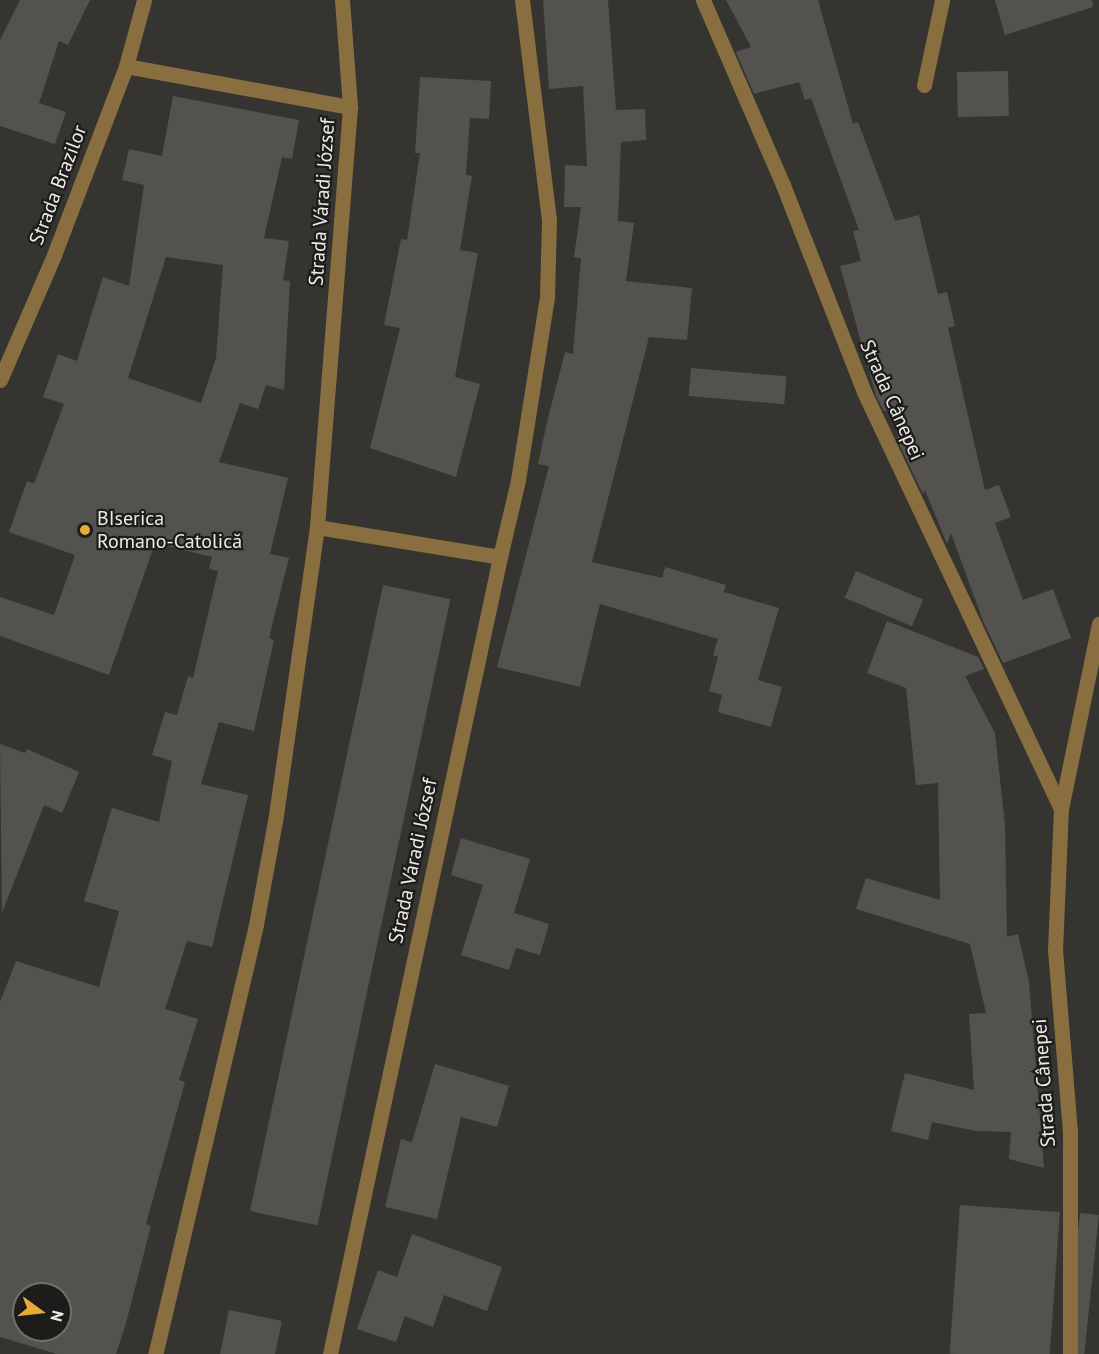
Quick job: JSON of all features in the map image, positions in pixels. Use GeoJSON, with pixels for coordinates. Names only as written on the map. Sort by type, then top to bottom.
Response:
{"type":"FeatureCollection","features":[{"type":"Feature","properties":{"kind":"street","name":"Strada Brazilor"},"geometry":{"type":"LineString","coordinates":[[0,380],[54,255],[126,66],[144,0]]}},
{"type":"Feature","properties":{"kind":"street"},"geometry":{"type":"LineString","coordinates":[[342,0],[350,107]]}},
{"type":"Feature","properties":{"kind":"street","name":"Strada Váradi József"},"geometry":{"type":"LineString","coordinates":[[330,1354],[518,480],[547,297],[549,220],[522,0]]}},
{"type":"Feature","properties":{"kind":"street","name":"Strada Cânepei"},"geometry":{"type":"LineString","coordinates":[[703,0],[783,185],[864,392],[1061,809]]}},
{"type":"Feature","properties":{"kind":"street"},"geometry":{"type":"LineString","coordinates":[[924,85],[942,0]]}},
{"type":"Feature","properties":{"kind":"street","name":"Strada Váradi József"},"geometry":{"type":"LineString","coordinates":[[126,66],[350,107],[317,527],[256,925],[155,1354]]}},
{"type":"Feature","properties":{"kind":"street"},"geometry":{"type":"LineString","coordinates":[[317,527],[500,557]]}},
{"type":"Feature","properties":{"kind":"street","name":"Strada Cânepei"},"geometry":{"type":"LineString","coordinates":[[1070,1354],[1070,1132],[1055,951],[1061,809],[1099,624]]}},
{"type":"Feature","properties":{"kind":"building"},"geometry":{"type":"Polygon","coordinates":[[[20,0],[90,0],[68,45],[59,41],[39,103],[66,112],[55,144],[0,126],[0,40],[20,0]]]}},
{"type":"Feature","properties":{"kind":"building"},"geometry":{"type":"Polygon","coordinates":[[[543,0],[608,0],[616,110],[645,109],[646,140],[621,142],[618,221],[634,223],[626,281],[692,288],[687,340],[649,337],[592,562],[662,578],[665,567],[726,585],[724,592],[779,608],[758,680],[782,687],[771,727],[718,712],[722,695],[709,691],[718,657],[713,655],[718,639],[600,604],[580,687],[497,667],[549,466],[538,464],[547,422],[565,352],[573,354],[581,258],[574,257],[581,207],[564,207],[565,165],[587,166],[583,86],[549,89],[543,0]]]}},
{"type":"Feature","properties":{"kind":"building"},"geometry":{"type":"Polygon","coordinates":[[[726,0],[818,0],[853,124],[858,122],[895,221],[919,215],[938,294],[947,292],[955,326],[948,328],[985,490],[999,485],[1011,517],[995,523],[1023,600],[1053,589],[1071,638],[1003,663],[983,621],[951,533],[947,544],[925,490],[923,494],[899,444],[892,409],[884,411],[876,396],[840,266],[861,261],[853,231],[859,230],[811,98],[805,100],[799,82],[754,94],[736,52],[751,47],[726,0]]]}},
{"type":"Feature","properties":{"kind":"building"},"geometry":{"type":"Polygon","coordinates":[[[995,0],[1092,0],[1093,7],[1005,35],[995,0]]]}},
{"type":"Feature","properties":{"kind":"building"},"geometry":{"type":"Polygon","coordinates":[[[1008,71],[1009,116],[958,117],[957,72],[1008,71]]]}},
{"type":"Feature","properties":{"kind":"building"},"geometry":{"type":"Polygon","coordinates":[[[420,77],[491,81],[489,119],[470,118],[466,175],[472,176],[460,250],[478,253],[455,377],[480,384],[456,477],[370,448],[400,328],[384,325],[401,239],[407,240],[420,153],[415,153],[420,77]]]}},
{"type":"Feature","properties":{"kind":"building"},"geometry":{"type":"Polygon","coordinates":[[[173,96],[299,120],[292,159],[282,157],[264,238],[289,241],[283,280],[290,281],[284,390],[266,385],[258,409],[240,403],[219,462],[288,478],[270,554],[289,558],[269,638],[274,640],[254,731],[219,722],[201,784],[248,795],[212,947],[187,941],[165,1009],[198,1019],[179,1080],[185,1082],[146,1224],[151,1226],[126,1323],[116,1354],[57,1354],[17,1342],[72,1342],[72,1282],[12,1282],[12,1341],[0,1337],[0,1002],[16,961],[99,987],[119,911],[84,901],[112,808],[159,822],[172,761],[152,755],[165,712],[177,715],[188,676],[193,678],[218,571],[209,569],[212,557],[155,543],[109,675],[0,636],[0,597],[54,615],[75,555],[9,532],[27,481],[34,484],[64,404],[43,397],[58,354],[77,361],[103,277],[129,286],[144,185],[122,180],[129,149],[162,156],[173,96]],[[166,257],[128,378],[201,403],[216,358],[223,265],[166,257]]]}},
{"type":"Feature","properties":{"kind":"building"},"geometry":{"type":"Polygon","coordinates":[[[691,368],[787,376],[784,404],[689,396],[691,368]]]}},
{"type":"Feature","properties":{"kind":"building"},"geometry":{"type":"Polygon","coordinates":[[[856,571],[923,600],[912,626],[845,598],[856,571]]]}},
{"type":"Feature","properties":{"kind":"building"},"geometry":{"type":"Polygon","coordinates":[[[383,585],[450,599],[317,1225],[250,1211],[383,585]]]}},
{"type":"Feature","properties":{"kind":"building"},"geometry":{"type":"Polygon","coordinates":[[[887,621],[978,657],[984,669],[965,676],[995,733],[1005,825],[1007,937],[1018,934],[1029,982],[1044,1168],[1009,1159],[1011,1132],[976,1131],[932,1122],[928,1140],[891,1131],[905,1073],[974,1090],[969,1014],[986,1013],[970,944],[856,909],[866,878],[940,900],[938,783],[916,785],[906,688],[867,673],[887,621]]]}},
{"type":"Feature","properties":{"kind":"building"},"geometry":{"type":"Polygon","coordinates":[[[0,744],[25,753],[27,749],[79,772],[62,813],[44,805],[2,913],[0,744]]]}},
{"type":"Feature","properties":{"kind":"building"},"geometry":{"type":"Polygon","coordinates":[[[461,838],[530,859],[514,913],[549,924],[540,955],[516,948],[509,970],[461,955],[483,885],[451,875],[461,838]]]}},
{"type":"Feature","properties":{"kind":"building"},"geometry":{"type":"Polygon","coordinates":[[[435,1064],[509,1086],[497,1127],[461,1117],[437,1219],[385,1207],[401,1139],[412,1142],[435,1064]]]}},
{"type":"Feature","properties":{"kind":"building"},"geometry":{"type":"Polygon","coordinates":[[[960,1205],[1060,1212],[1050,1354],[950,1354],[960,1205]]]}},
{"type":"Feature","properties":{"kind":"building"},"geometry":{"type":"Polygon","coordinates":[[[1080,1213],[1099,1215],[1084,1354],[1065,1353],[1080,1213]]]}},
{"type":"Feature","properties":{"kind":"building"},"geometry":{"type":"Polygon","coordinates":[[[412,1234],[502,1267],[487,1311],[444,1295],[433,1327],[405,1316],[396,1342],[357,1329],[378,1270],[397,1277],[412,1234]]]}},
{"type":"Feature","properties":{"kind":"building"},"geometry":{"type":"Polygon","coordinates":[[[229,1310],[282,1321],[275,1354],[220,1354],[229,1310]]]}},
{"type":"Feature","properties":{"kind":"place","name":"BIserica Romano-Catolică"},"geometry":{"type":"Point","coordinates":[85,530]}}]}
